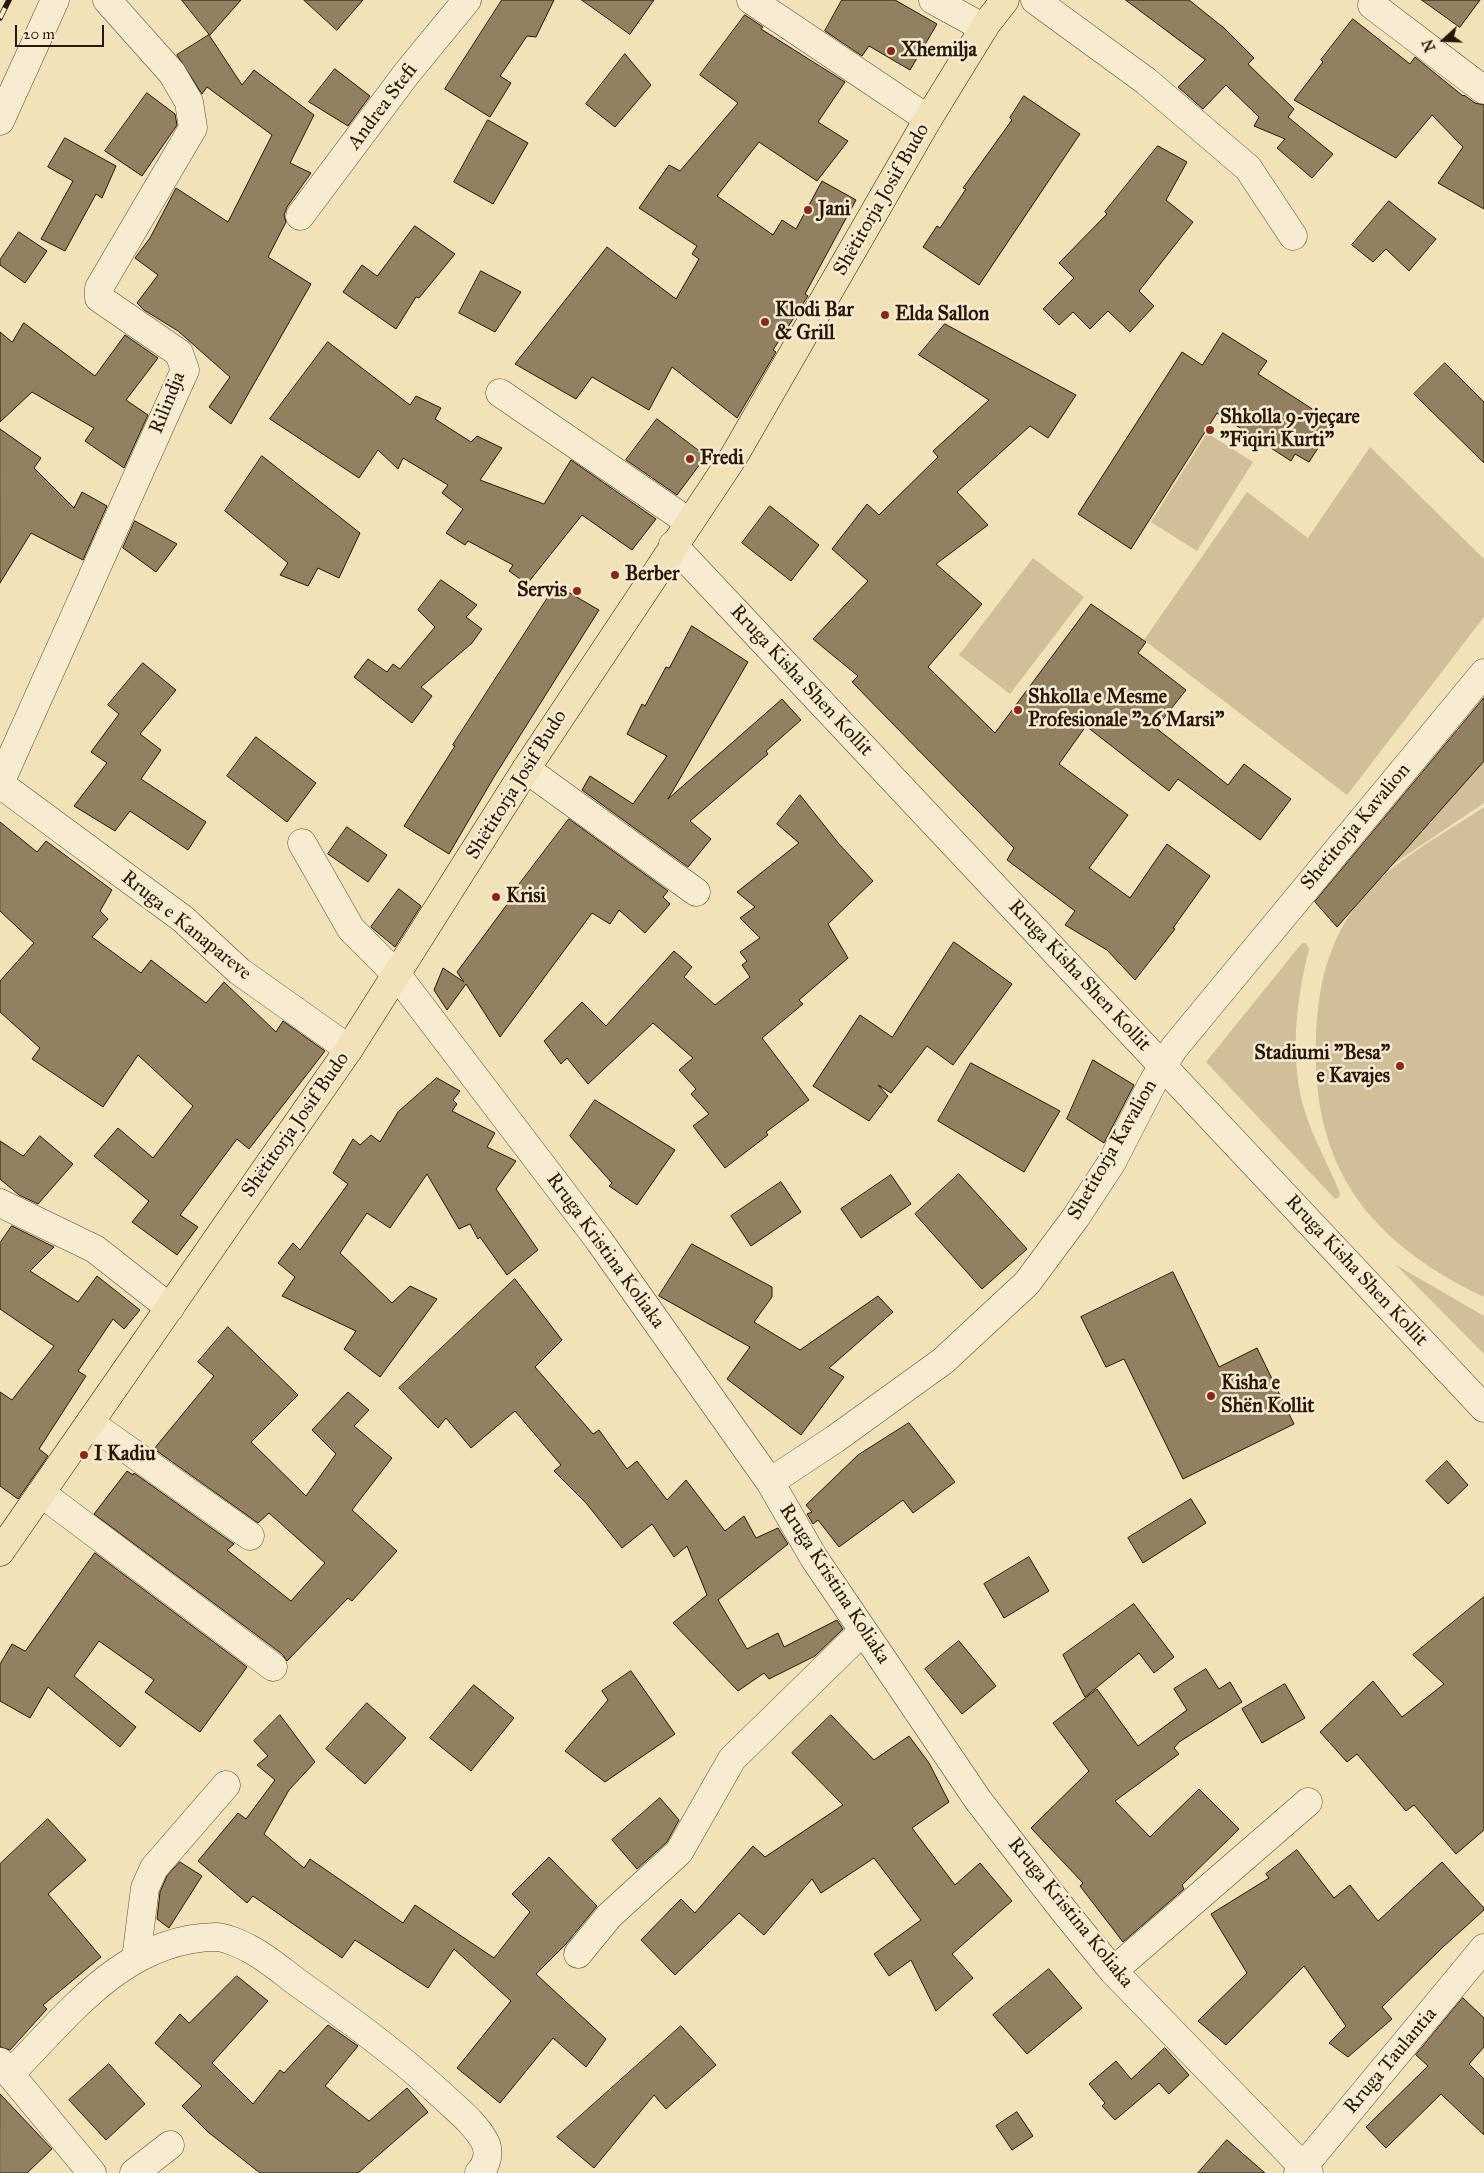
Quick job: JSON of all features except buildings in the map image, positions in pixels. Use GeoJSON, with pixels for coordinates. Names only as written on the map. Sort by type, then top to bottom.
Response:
{"type":"FeatureCollection","features":[{"type":"Feature","properties":{"kind":"main road","name":"Shëtitorja Josif Budo"},"geometry":{"type":"LineString","coordinates":[[0,1552],[349,1049],[526,769],[673,545],[734,456],[928,119],[984,28],[1005,0]]}},
{"type":"Feature","properties":{"kind":"street"},"geometry":{"type":"LineString","coordinates":[[0,120],[55,0]]}},
{"type":"Feature","properties":{"kind":"street","name":"Rilindja"},"geometry":{"type":"LineString","coordinates":[[0,784],[185,370],[179,353],[99,298],[99,288],[193,128],[189,102],[172,73],[106,0]]}},
{"type":"Feature","properties":{"kind":"street","name":"Andrea Stefi"},"geometry":{"type":"LineString","coordinates":[[300,216],[407,73],[467,0]]}},
{"type":"Feature","properties":{"kind":"street"},"geometry":{"type":"LineString","coordinates":[[750,0],[928,119]]}},
{"type":"Feature","properties":{"kind":"street"},"geometry":{"type":"LineString","coordinates":[[933,0],[984,28]]}},
{"type":"Feature","properties":{"kind":"street"},"geometry":{"type":"LineString","coordinates":[[1035,0],[1146,81],[1248,168],[1293,236]]}},
{"type":"Feature","properties":{"kind":"street"},"geometry":{"type":"LineString","coordinates":[[1372,5],[1484,90]]}},
{"type":"Feature","properties":{"kind":"street"},"geometry":{"type":"LineString","coordinates":[[500,393],[689,522]]}},
{"type":"Feature","properties":{"kind":"street","name":"Rruga Kisha Shen Kollit"},"geometry":{"type":"LineString","coordinates":[[673,545],[1484,1408]]}},
{"type":"Feature","properties":{"kind":"street","name":"Shetitorja Kavalion"},"geometry":{"type":"LineString","coordinates":[[770,1482],[835,1439],[943,1361],[1027,1283],[1076,1217],[1112,1162],[1163,1065],[1180,1040],[1484,673]]}},
{"type":"Feature","properties":{"kind":"street"},"geometry":{"type":"LineString","coordinates":[[526,769],[696,892]]}},
{"type":"Feature","properties":{"kind":"street","name":"Rruga e Kanapareve"},"geometry":{"type":"LineString","coordinates":[[0,784],[183,919],[239,971],[349,1049]]}},
{"type":"Feature","properties":{"kind":"street","name":"Rruga Kristina Koliaka"},"geometry":{"type":"LineString","coordinates":[[302,843],[351,929],[397,975],[598,1240],[770,1482],[814,1558],[978,1800],[1113,1971],[1303,2171]]}},
{"type":"Feature","properties":{"kind":"street"},"geometry":{"type":"LineString","coordinates":[[0,1203],[95,1249],[170,1308]]}},
{"type":"Feature","properties":{"kind":"street"},"geometry":{"type":"LineString","coordinates":[[90,1423],[250,1536]]}},
{"type":"Feature","properties":{"kind":"street"},"geometry":{"type":"LineString","coordinates":[[42,1493],[273,1667]]}},
{"type":"Feature","properties":{"kind":"street"},"geometry":{"type":"LineString","coordinates":[[578,1954],[609,1916],[679,1852],[732,1759],[863,1631]]}},
{"type":"Feature","properties":{"kind":"street"},"geometry":{"type":"LineString","coordinates":[[136,1958],[145,1888],[154,1868],[226,1785]]}},
{"type":"Feature","properties":{"kind":"street"},"geometry":{"type":"LineString","coordinates":[[1113,1971],[1308,1802]]}},
{"type":"Feature","properties":{"kind":"street"},"geometry":{"type":"LineString","coordinates":[[92,2173],[5,2068],[111,1974],[136,1958],[161,1947],[194,1939],[219,1937],[248,1947],[325,2002],[419,2075],[474,2126],[486,2144],[488,2154],[483,2169],[479,2173]]}},
{"type":"Feature","properties":{"kind":"street","name":"Rruga Taulantia"},"geometry":{"type":"LineString","coordinates":[[1303,2171],[1484,1948]]}},
{"type":"Feature","properties":{"kind":"street"},"geometry":{"type":"LineString","coordinates":[[134,2173],[170,2145]]}},
{"type":"Feature","properties":{"kind":"shaded area"},"geometry":{"type":"Polygon","coordinates":[[[1207,433],[1253,462],[1197,551],[1151,522],[1207,433]]]}},
{"type":"Feature","properties":{"kind":"shaded area"},"geometry":{"type":"Polygon","coordinates":[[[1370,447],[1484,559],[1484,617],[1347,795],[1144,640],[1247,492],[1308,538],[1370,447]]]}},
{"type":"Feature","properties":{"kind":"shaded area"},"geometry":{"type":"Polygon","coordinates":[[[1033,558],[1084,597],[1010,694],[959,655],[1033,558]]]}},
{"type":"Feature","properties":{"kind":"shaded area"},"geometry":{"type":"Polygon","coordinates":[[[1484,756],[1484,803],[1389,867],[1484,756]]]}},
{"type":"Feature","properties":{"kind":"shaded area","name":"Stadiumi \"Besa\" e Kavajes"},"geometry":{"type":"Polygon","coordinates":[[[1484,807],[1484,1297],[1444,1275],[1409,1252],[1379,1225],[1355,1196],[1337,1162],[1324,1125],[1317,1084],[1316,1037],[1319,1001],[1326,967],[1347,918],[1385,874],[1417,850],[1484,807]]]}},
{"type":"Feature","properties":{"kind":"shaded area"},"geometry":{"type":"Polygon","coordinates":[[[1302,943],[1306,943],[1309,949],[1304,969],[1296,1030],[1297,1072],[1305,1112],[1340,1193],[1339,1197],[1335,1199],[1206,1062],[1302,943]]]}},
{"type":"Feature","properties":{"kind":"shaded area"},"geometry":{"type":"Polygon","coordinates":[[[1396,1265],[1484,1316],[1484,1354],[1396,1265]]]}},
{"type":"Feature","properties":{"kind":"railway"},"geometry":{"type":"LineString","coordinates":[[0,18],[9,0]]}},
{"type":"Feature","properties":{"kind":"place","name":"Xhemilja"},"geometry":{"type":"Point","coordinates":[891,51]}},
{"type":"Feature","properties":{"kind":"place","name":"Jani"},"geometry":{"type":"Point","coordinates":[808,210]}},
{"type":"Feature","properties":{"kind":"place","name":"Elda Sallon"},"geometry":{"type":"Point","coordinates":[885,315]}},
{"type":"Feature","properties":{"kind":"place","name":"Klodi Bar & Grill"},"geometry":{"type":"Point","coordinates":[765,322]}},
{"type":"Feature","properties":{"kind":"place","name":"Shkolla 9-vjeçare \"Fiqiri Kurti\""},"geometry":{"type":"Point","coordinates":[1210,430]}},
{"type":"Feature","properties":{"kind":"place","name":"Fredi"},"geometry":{"type":"Point","coordinates":[690,459]}},
{"type":"Feature","properties":{"kind":"place","name":"Berber"},"geometry":{"type":"Point","coordinates":[615,575]}},
{"type":"Feature","properties":{"kind":"place","name":"Servis"},"geometry":{"type":"Point","coordinates":[577,591]}},
{"type":"Feature","properties":{"kind":"place","name":"Shkolla e Mesme Profesionale \"26 Marsi\""},"geometry":{"type":"Point","coordinates":[1018,710]}},
{"type":"Feature","properties":{"kind":"place","name":"Krisi"},"geometry":{"type":"Point","coordinates":[496,897]}},
{"type":"Feature","properties":{"kind":"place","name":"Stadiumi \"Besa\" e Kavajes"},"geometry":{"type":"Point","coordinates":[1400,1066]}},
{"type":"Feature","properties":{"kind":"place","name":"Kisha e Shën Kollit"},"geometry":{"type":"Point","coordinates":[1211,1396]}},
{"type":"Feature","properties":{"kind":"place","name":"I Kadiu"},"geometry":{"type":"Point","coordinates":[84,1455]}}]}
